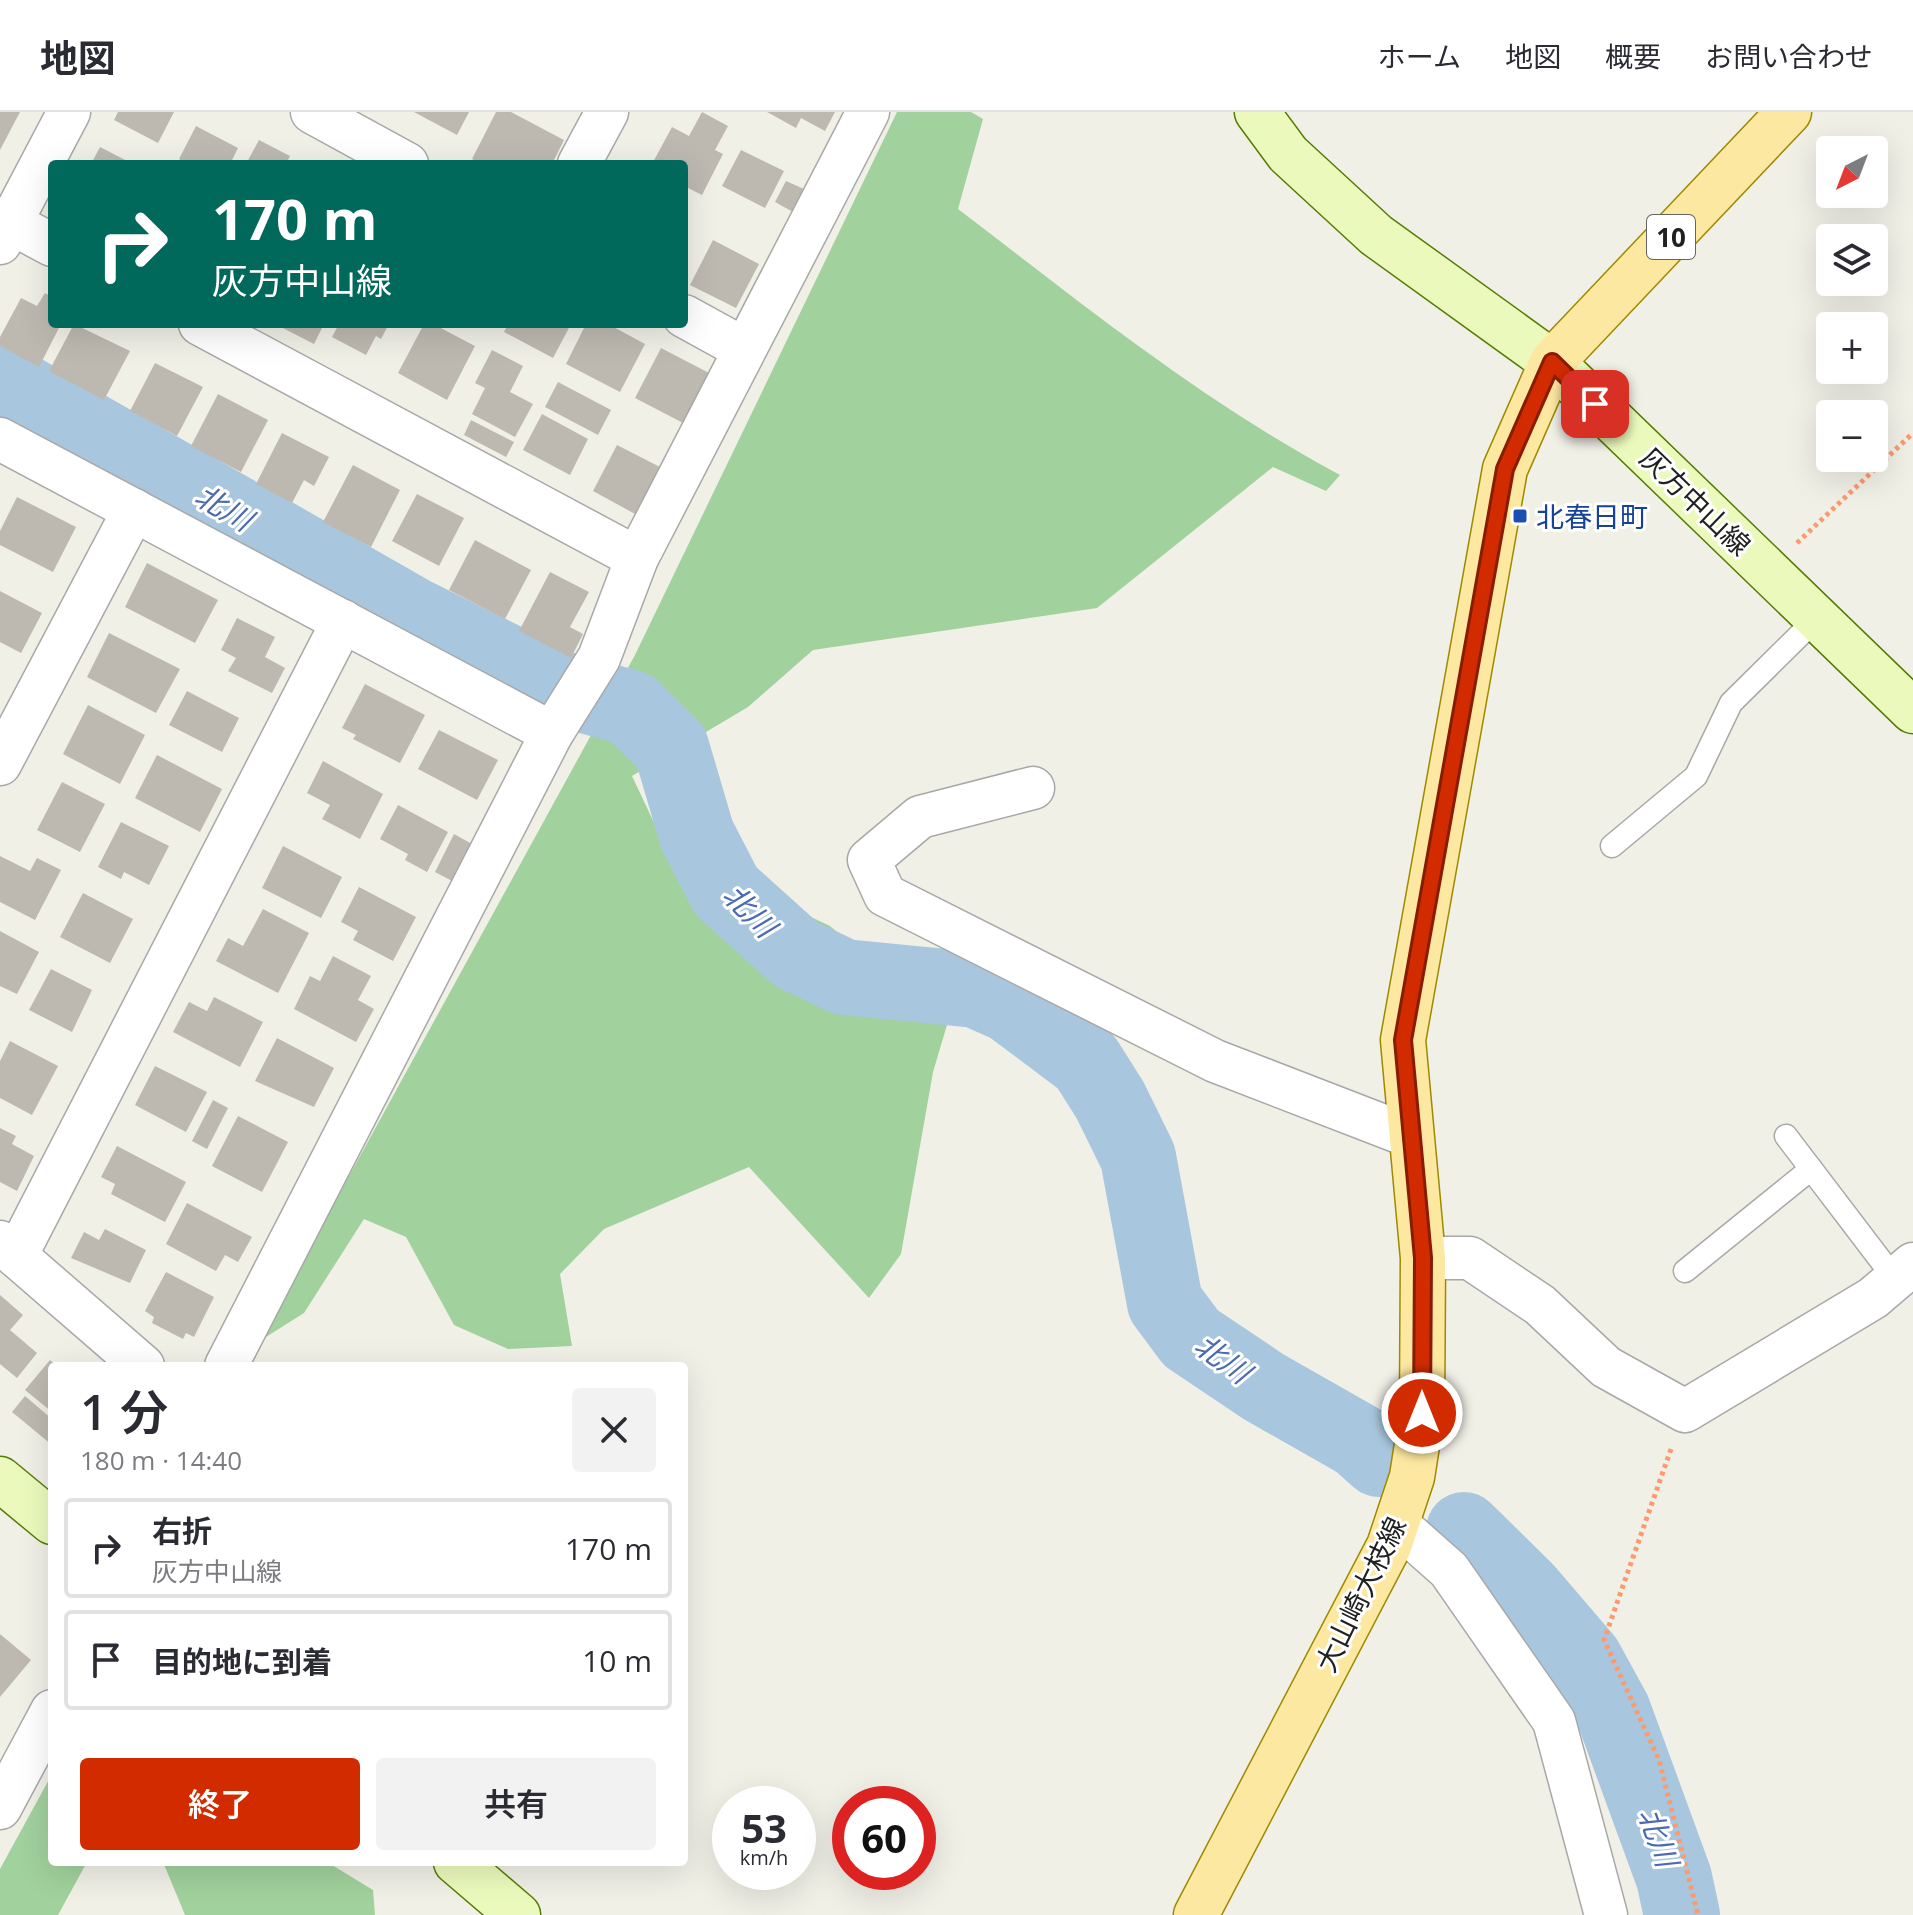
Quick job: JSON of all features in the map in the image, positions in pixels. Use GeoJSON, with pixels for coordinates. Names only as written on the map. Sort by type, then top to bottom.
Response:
{"type":"FeatureCollection","features":[{"type":"Feature","properties":{"kind":"main road","name":"灰方中山線"},"geometry":{"type":"LineString","coordinates":[[1257,112],[1288,154],[1376,235],[1552,362],[1913,711]]}},
{"type":"Feature","properties":{"kind":"main road","name":"大山崎大枝線"},"geometry":{"type":"LineString","coordinates":[[1196,1915],[1389,1546],[1412,1477],[1422,1413],[1423,1258],[1403,1040],[1505,469],[1552,362],[1789,112]]}},
{"type":"Feature","properties":{"kind":"main road"},"geometry":{"type":"LineString","coordinates":[[0,1479],[48,1519]]}},
{"type":"Feature","properties":{"kind":"main road"},"geometry":{"type":"LineString","coordinates":[[461,1866],[518,1915]]}},
{"type":"Feature","properties":{"kind":"street"},"geometry":{"type":"LineString","coordinates":[[48,244],[5,233],[69,112]]}},
{"type":"Feature","properties":{"kind":"street"},"geometry":{"type":"LineString","coordinates":[[581,160],[607,112]]}},
{"type":"Feature","properties":{"kind":"street"},"geometry":{"type":"LineString","coordinates":[[228,1362],[552,733],[599,658],[637,558],[868,112]]}},
{"type":"Feature","properties":{"kind":"street"},"geometry":{"type":"LineString","coordinates":[[331,117],[401,160]]}},
{"type":"Feature","properties":{"kind":"street"},"geometry":{"type":"LineString","coordinates":[[688,318],[744,349]]}},
{"type":"Feature","properties":{"kind":"street"},"geometry":{"type":"LineString","coordinates":[[207,328],[637,558]]}},
{"type":"Feature","properties":{"kind":"street"},"geometry":{"type":"LineString","coordinates":[[0,439],[552,733]]}},
{"type":"Feature","properties":{"kind":"street"},"geometry":{"type":"LineString","coordinates":[[0,764],[134,510]]}},
{"type":"Feature","properties":{"kind":"street"},"geometry":{"type":"LineString","coordinates":[[138,1362],[8,1249],[343,621]]}},
{"type":"Feature","properties":{"kind":"street"},"geometry":{"type":"LineString","coordinates":[[1033,788],[920,817],[869,860],[885,895],[1215,1061],[1412,1137]]}},
{"type":"Feature","properties":{"kind":"street"},"geometry":{"type":"LineString","coordinates":[[1423,1258],[1470,1258],[1540,1305],[1606,1367],[1685,1411],[1873,1298],[1904,1272]]}},
{"type":"Feature","properties":{"kind":"street"},"geometry":{"type":"LineString","coordinates":[[1397,1524],[1449,1570],[1554,1721],[1606,1915]]}},
{"type":"Feature","properties":{"kind":"street"},"geometry":{"type":"LineString","coordinates":[[0,1808],[11,1758],[48,1716]]}},
{"type":"Feature","properties":{"kind":"lane"},"geometry":{"type":"LineString","coordinates":[[1612,846],[1696,776],[1731,703],[1817,618]]}},
{"type":"Feature","properties":{"kind":"lane"},"geometry":{"type":"LineString","coordinates":[[1786,1136],[1811,1169],[1904,1272]]}},
{"type":"Feature","properties":{"kind":"lane"},"geometry":{"type":"LineString","coordinates":[[1685,1271],[1811,1169]]}},
{"type":"Feature","properties":{"kind":"path"},"geometry":{"type":"LineString","coordinates":[[1768,571],[1913,433]]}},
{"type":"Feature","properties":{"kind":"path"},"geometry":{"type":"LineString","coordinates":[[1685,1411],[1604,1640],[1659,1760],[1698,1915]]}},
{"type":"Feature","properties":{"kind":"green space"},"geometry":{"type":"Polygon","coordinates":[[[897,112],[971,112],[983,119],[958,209],[1097,316],[1191,383],[1340,475],[1326,491],[1273,467],[1097,608],[813,650],[748,707],[632,776],[666,848],[830,926],[947,1025],[933,1072],[901,1254],[869,1298],[749,1167],[604,1229],[560,1274],[572,1346],[508,1349],[454,1325],[406,1237],[364,1219],[304,1313],[258,1342],[635,655],[897,112]]]}},
{"type":"Feature","properties":{"kind":"green space"},"geometry":{"type":"Polygon","coordinates":[[[48,1781],[48,1866],[85,1866],[58,1915],[0,1915],[0,1869],[48,1781]]]}},
{"type":"Feature","properties":{"kind":"green space"},"geometry":{"type":"Polygon","coordinates":[[[165,1866],[334,1866],[373,1890],[375,1915],[185,1915],[165,1866]]]}},
{"type":"Feature","properties":{"kind":"building"},"geometry":{"type":"Polygon","coordinates":[[[0,112],[20,112],[0,150],[0,112]]]}},
{"type":"Feature","properties":{"kind":"building"},"geometry":{"type":"Polygon","coordinates":[[[118,112],[174,112],[158,143],[114,120],[118,112]]]}},
{"type":"Feature","properties":{"kind":"building"},"geometry":{"type":"Polygon","coordinates":[[[414,112],[469,112],[457,135],[414,112]]]}},
{"type":"Feature","properties":{"kind":"building"},"geometry":{"type":"Polygon","coordinates":[[[496,112],[511,112],[564,140],[554,160],[472,159],[496,112]]]}},
{"type":"Feature","properties":{"kind":"building"},"geometry":{"type":"Polygon","coordinates":[[[702,112],[728,126],[715,150],[723,154],[702,195],[688,188],[688,160],[654,160],[672,127],[689,136],[702,112]]]}},
{"type":"Feature","properties":{"kind":"building"},"geometry":{"type":"Polygon","coordinates":[[[767,112],[835,112],[825,131],[801,118],[796,128],[767,112]]]}},
{"type":"Feature","properties":{"kind":"building"},"geometry":{"type":"Polygon","coordinates":[[[196,126],[238,148],[232,160],[179,159],[196,126]]]}},
{"type":"Feature","properties":{"kind":"building"},"geometry":{"type":"Polygon","coordinates":[[[259,140],[290,156],[288,160],[248,160],[259,140]]]}},
{"type":"Feature","properties":{"kind":"building"},"geometry":{"type":"Polygon","coordinates":[[[100,147],[125,160],[93,160],[100,147]]]}},
{"type":"Feature","properties":{"kind":"building"},"geometry":{"type":"Polygon","coordinates":[[[741,150],[784,171],[765,208],[722,186],[741,150]]]}},
{"type":"Feature","properties":{"kind":"building"},"geometry":{"type":"Polygon","coordinates":[[[786,181],[804,189],[793,212],[775,202],[786,181]]]}},
{"type":"Feature","properties":{"kind":"building"},"geometry":{"type":"Polygon","coordinates":[[[713,240],[759,264],[736,308],[690,285],[713,240]]]}},
{"type":"Feature","properties":{"kind":"building"},"geometry":{"type":"Polygon","coordinates":[[[45,293],[48,295],[48,328],[59,328],[39,367],[0,346],[0,337],[21,298],[37,306],[45,293]]]}},
{"type":"Feature","properties":{"kind":"building"},"geometry":{"type":"Polygon","coordinates":[[[72,328],[82,328],[130,351],[104,400],[49,371],[72,328]]]}},
{"type":"Feature","properties":{"kind":"building"},"geometry":{"type":"Polygon","coordinates":[[[283,328],[322,328],[314,344],[283,328]]]}},
{"type":"Feature","properties":{"kind":"building"},"geometry":{"type":"Polygon","coordinates":[[[337,328],[387,328],[381,339],[376,336],[366,355],[332,337],[337,328]]]}},
{"type":"Feature","properties":{"kind":"building"},"geometry":{"type":"Polygon","coordinates":[[[422,328],[441,328],[475,346],[447,400],[398,373],[422,328]]]}},
{"type":"Feature","properties":{"kind":"building"},"geometry":{"type":"Polygon","coordinates":[[[506,328],[569,328],[553,358],[504,332],[506,328]]]}},
{"type":"Feature","properties":{"kind":"building"},"geometry":{"type":"Polygon","coordinates":[[[584,328],[615,328],[645,344],[620,392],[566,364],[584,328]]]}},
{"type":"Feature","properties":{"kind":"building"},"geometry":{"type":"Polygon","coordinates":[[[661,348],[711,374],[685,424],[635,398],[661,348]]]}},
{"type":"Feature","properties":{"kind":"building"},"geometry":{"type":"Polygon","coordinates":[[[492,350],[523,366],[510,392],[533,404],[515,437],[472,414],[485,388],[475,383],[492,350]]]}},
{"type":"Feature","properties":{"kind":"building"},"geometry":{"type":"Polygon","coordinates":[[[155,363],[203,387],[177,436],[130,411],[155,363]]]}},
{"type":"Feature","properties":{"kind":"building"},"geometry":{"type":"Polygon","coordinates":[[[558,382],[611,410],[598,435],[545,407],[558,382]]]}},
{"type":"Feature","properties":{"kind":"building"},"geometry":{"type":"Polygon","coordinates":[[[218,394],[268,420],[241,472],[191,446],[218,394]]]}},
{"type":"Feature","properties":{"kind":"building"},"geometry":{"type":"Polygon","coordinates":[[[542,414],[588,439],[570,475],[523,450],[542,414]]]}},
{"type":"Feature","properties":{"kind":"building"},"geometry":{"type":"Polygon","coordinates":[[[471,420],[514,442],[506,457],[464,435],[471,420]]]}},
{"type":"Feature","properties":{"kind":"building"},"geometry":{"type":"Polygon","coordinates":[[[282,433],[329,457],[314,486],[304,480],[292,503],[256,484],[282,433]]]}},
{"type":"Feature","properties":{"kind":"building"},"geometry":{"type":"Polygon","coordinates":[[[617,445],[660,467],[635,514],[593,491],[617,445]]]}},
{"type":"Feature","properties":{"kind":"building"},"geometry":{"type":"Polygon","coordinates":[[[353,465],[400,490],[371,547],[323,522],[353,465]]]}},
{"type":"Feature","properties":{"kind":"building"},"geometry":{"type":"Polygon","coordinates":[[[417,494],[464,518],[439,566],[392,541],[417,494]]]}},
{"type":"Feature","properties":{"kind":"building"},"geometry":{"type":"Polygon","coordinates":[[[17,497],[76,527],[53,572],[0,545],[0,531],[17,497]]]}},
{"type":"Feature","properties":{"kind":"building"},"geometry":{"type":"Polygon","coordinates":[[[475,540],[531,570],[505,619],[449,590],[475,540]]]}},
{"type":"Feature","properties":{"kind":"building"},"geometry":{"type":"Polygon","coordinates":[[[147,563],[218,600],[195,643],[125,607],[147,563]]]}},
{"type":"Feature","properties":{"kind":"building"},"geometry":{"type":"Polygon","coordinates":[[[550,572],[589,592],[570,627],[583,634],[571,658],[519,631],[550,572]]]}},
{"type":"Feature","properties":{"kind":"building"},"geometry":{"type":"Polygon","coordinates":[[[0,591],[42,613],[21,653],[0,642],[0,591]]]}},
{"type":"Feature","properties":{"kind":"building"},"geometry":{"type":"Polygon","coordinates":[[[237,618],[275,637],[265,657],[285,668],[272,693],[228,671],[236,658],[221,650],[237,618]]]}},
{"type":"Feature","properties":{"kind":"building"},"geometry":{"type":"Polygon","coordinates":[[[109,633],[180,669],[156,713],[87,677],[109,633]]]}},
{"type":"Feature","properties":{"kind":"building"},"geometry":{"type":"Polygon","coordinates":[[[365,684],[425,715],[400,763],[353,739],[356,735],[342,728],[365,684]]]}},
{"type":"Feature","properties":{"kind":"building"},"geometry":{"type":"Polygon","coordinates":[[[187,691],[239,718],[222,752],[169,725],[187,691]]]}},
{"type":"Feature","properties":{"kind":"building"},"geometry":{"type":"Polygon","coordinates":[[[88,705],[145,735],[120,784],[63,754],[88,705]]]}},
{"type":"Feature","properties":{"kind":"building"},"geometry":{"type":"Polygon","coordinates":[[[439,730],[498,760],[477,800],[418,769],[439,730]]]}},
{"type":"Feature","properties":{"kind":"building"},"geometry":{"type":"Polygon","coordinates":[[[157,755],[222,789],[200,832],[135,798],[157,755]]]}},
{"type":"Feature","properties":{"kind":"building"},"geometry":{"type":"Polygon","coordinates":[[[323,761],[383,794],[360,839],[322,819],[330,805],[307,793],[323,761]]]}},
{"type":"Feature","properties":{"kind":"building"},"geometry":{"type":"Polygon","coordinates":[[[62,782],[105,804],[80,852],[37,830],[62,782]]]}},
{"type":"Feature","properties":{"kind":"building"},"geometry":{"type":"Polygon","coordinates":[[[398,805],[448,832],[427,872],[405,860],[408,854],[380,839],[398,805]]]}},
{"type":"Feature","properties":{"kind":"building"},"geometry":{"type":"Polygon","coordinates":[[[121,822],[169,846],[149,885],[124,872],[121,879],[98,867],[121,822]]]}},
{"type":"Feature","properties":{"kind":"building"},"geometry":{"type":"Polygon","coordinates":[[[454,834],[472,844],[452,881],[435,872],[454,834]]]}},
{"type":"Feature","properties":{"kind":"building"},"geometry":{"type":"Polygon","coordinates":[[[283,846],[342,877],[321,918],[262,888],[283,846]]]}},
{"type":"Feature","properties":{"kind":"building"},"geometry":{"type":"Polygon","coordinates":[[[0,856],[30,871],[37,858],[61,870],[35,920],[0,902],[0,856]]]}},
{"type":"Feature","properties":{"kind":"building"},"geometry":{"type":"Polygon","coordinates":[[[359,887],[416,917],[393,961],[353,940],[358,931],[341,922],[359,887]]]}},
{"type":"Feature","properties":{"kind":"building"},"geometry":{"type":"Polygon","coordinates":[[[83,893],[133,919],[110,963],[60,937],[83,893]]]}},
{"type":"Feature","properties":{"kind":"building"},"geometry":{"type":"Polygon","coordinates":[[[263,909],[309,933],[278,993],[216,961],[228,938],[243,946],[263,909]]]}},
{"type":"Feature","properties":{"kind":"building"},"geometry":{"type":"Polygon","coordinates":[[[0,931],[39,952],[17,994],[0,986],[0,931]]]}},
{"type":"Feature","properties":{"kind":"building"},"geometry":{"type":"Polygon","coordinates":[[[333,956],[371,976],[358,1000],[374,1009],[356,1042],[294,1009],[310,976],[320,981],[333,956]]]}},
{"type":"Feature","properties":{"kind":"building"},"geometry":{"type":"Polygon","coordinates":[[[51,969],[92,990],[72,1032],[29,1010],[51,969]]]}},
{"type":"Feature","properties":{"kind":"building"},"geometry":{"type":"Polygon","coordinates":[[[214,997],[263,1022],[240,1067],[173,1032],[189,1002],[207,1011],[214,997]]]}},
{"type":"Feature","properties":{"kind":"building"},"geometry":{"type":"Polygon","coordinates":[[[277,1038],[334,1068],[314,1107],[255,1081],[277,1038]]]}},
{"type":"Feature","properties":{"kind":"building"},"geometry":{"type":"Polygon","coordinates":[[[10,1041],[58,1066],[32,1115],[0,1098],[0,1061],[10,1041]]]}},
{"type":"Feature","properties":{"kind":"building"},"geometry":{"type":"Polygon","coordinates":[[[155,1066],[207,1092],[186,1132],[135,1105],[155,1066]]]}},
{"type":"Feature","properties":{"kind":"building"},"geometry":{"type":"Polygon","coordinates":[[[213,1100],[228,1108],[207,1149],[192,1141],[213,1100]]]}},
{"type":"Feature","properties":{"kind":"building"},"geometry":{"type":"Polygon","coordinates":[[[238,1116],[288,1142],[262,1192],[212,1166],[238,1116]]]}},
{"type":"Feature","properties":{"kind":"building"},"geometry":{"type":"Polygon","coordinates":[[[0,1128],[16,1136],[12,1144],[34,1156],[17,1191],[0,1182],[0,1128]]]}},
{"type":"Feature","properties":{"kind":"building"},"geometry":{"type":"Polygon","coordinates":[[[117,1146],[186,1182],[165,1222],[111,1194],[115,1184],[101,1177],[117,1146]]]}},
{"type":"Feature","properties":{"kind":"building"},"geometry":{"type":"Polygon","coordinates":[[[187,1203],[252,1237],[238,1262],[225,1255],[216,1271],[166,1244],[187,1203]]]}},
{"type":"Feature","properties":{"kind":"building"},"geometry":{"type":"Polygon","coordinates":[[[105,1229],[146,1250],[130,1283],[71,1258],[84,1232],[99,1240],[105,1229]]]}},
{"type":"Feature","properties":{"kind":"building"},"geometry":{"type":"Polygon","coordinates":[[[166,1272],[214,1297],[194,1337],[186,1333],[183,1339],[152,1323],[154,1317],[145,1311],[166,1272]]]}},
{"type":"Feature","properties":{"kind":"building"},"geometry":{"type":"Polygon","coordinates":[[[0,1295],[23,1315],[10,1330],[37,1353],[17,1378],[0,1364],[0,1295]]]}},
{"type":"Feature","properties":{"kind":"building"},"geometry":{"type":"Polygon","coordinates":[[[48,1362],[48,1409],[25,1390],[48,1362]]]}},
{"type":"Feature","properties":{"kind":"building"},"geometry":{"type":"Polygon","coordinates":[[[25,1396],[48,1416],[48,1442],[12,1412],[25,1396]]]}},
{"type":"Feature","properties":{"kind":"building"},"geometry":{"type":"Polygon","coordinates":[[[0,1634],[31,1660],[0,1697],[0,1634]]]}},
{"type":"Feature","properties":{"kind":"waterway","name":"北川"},"geometry":{"type":"LineString","coordinates":[[0,379],[413,615],[559,688],[631,708],[671,747],[697,835],[726,891],[796,954],[844,977],[976,990],[1010,1005],[1086,1062],[1110,1100],[1138,1157],[1165,1303],[1191,1338],[1264,1387],[1359,1441],[1379,1459]]}},
{"type":"Feature","properties":{"kind":"waterway","name":"北川"},"geometry":{"type":"LineString","coordinates":[[1464,1530],[1525,1590],[1585,1660],[1613,1711],[1674,1878],[1682,1915]]}},
{"type":"Feature","properties":{"kind":"place","name":"北春日町"},"geometry":{"type":"Point","coordinates":[1520,516]}},
{"type":"Feature","properties":{"kind":"route"},"geometry":{"type":"LineString","coordinates":[[1422,1413],[1423,1258],[1403,1040],[1505,469],[1552,362],[1595,404]]}}]}
